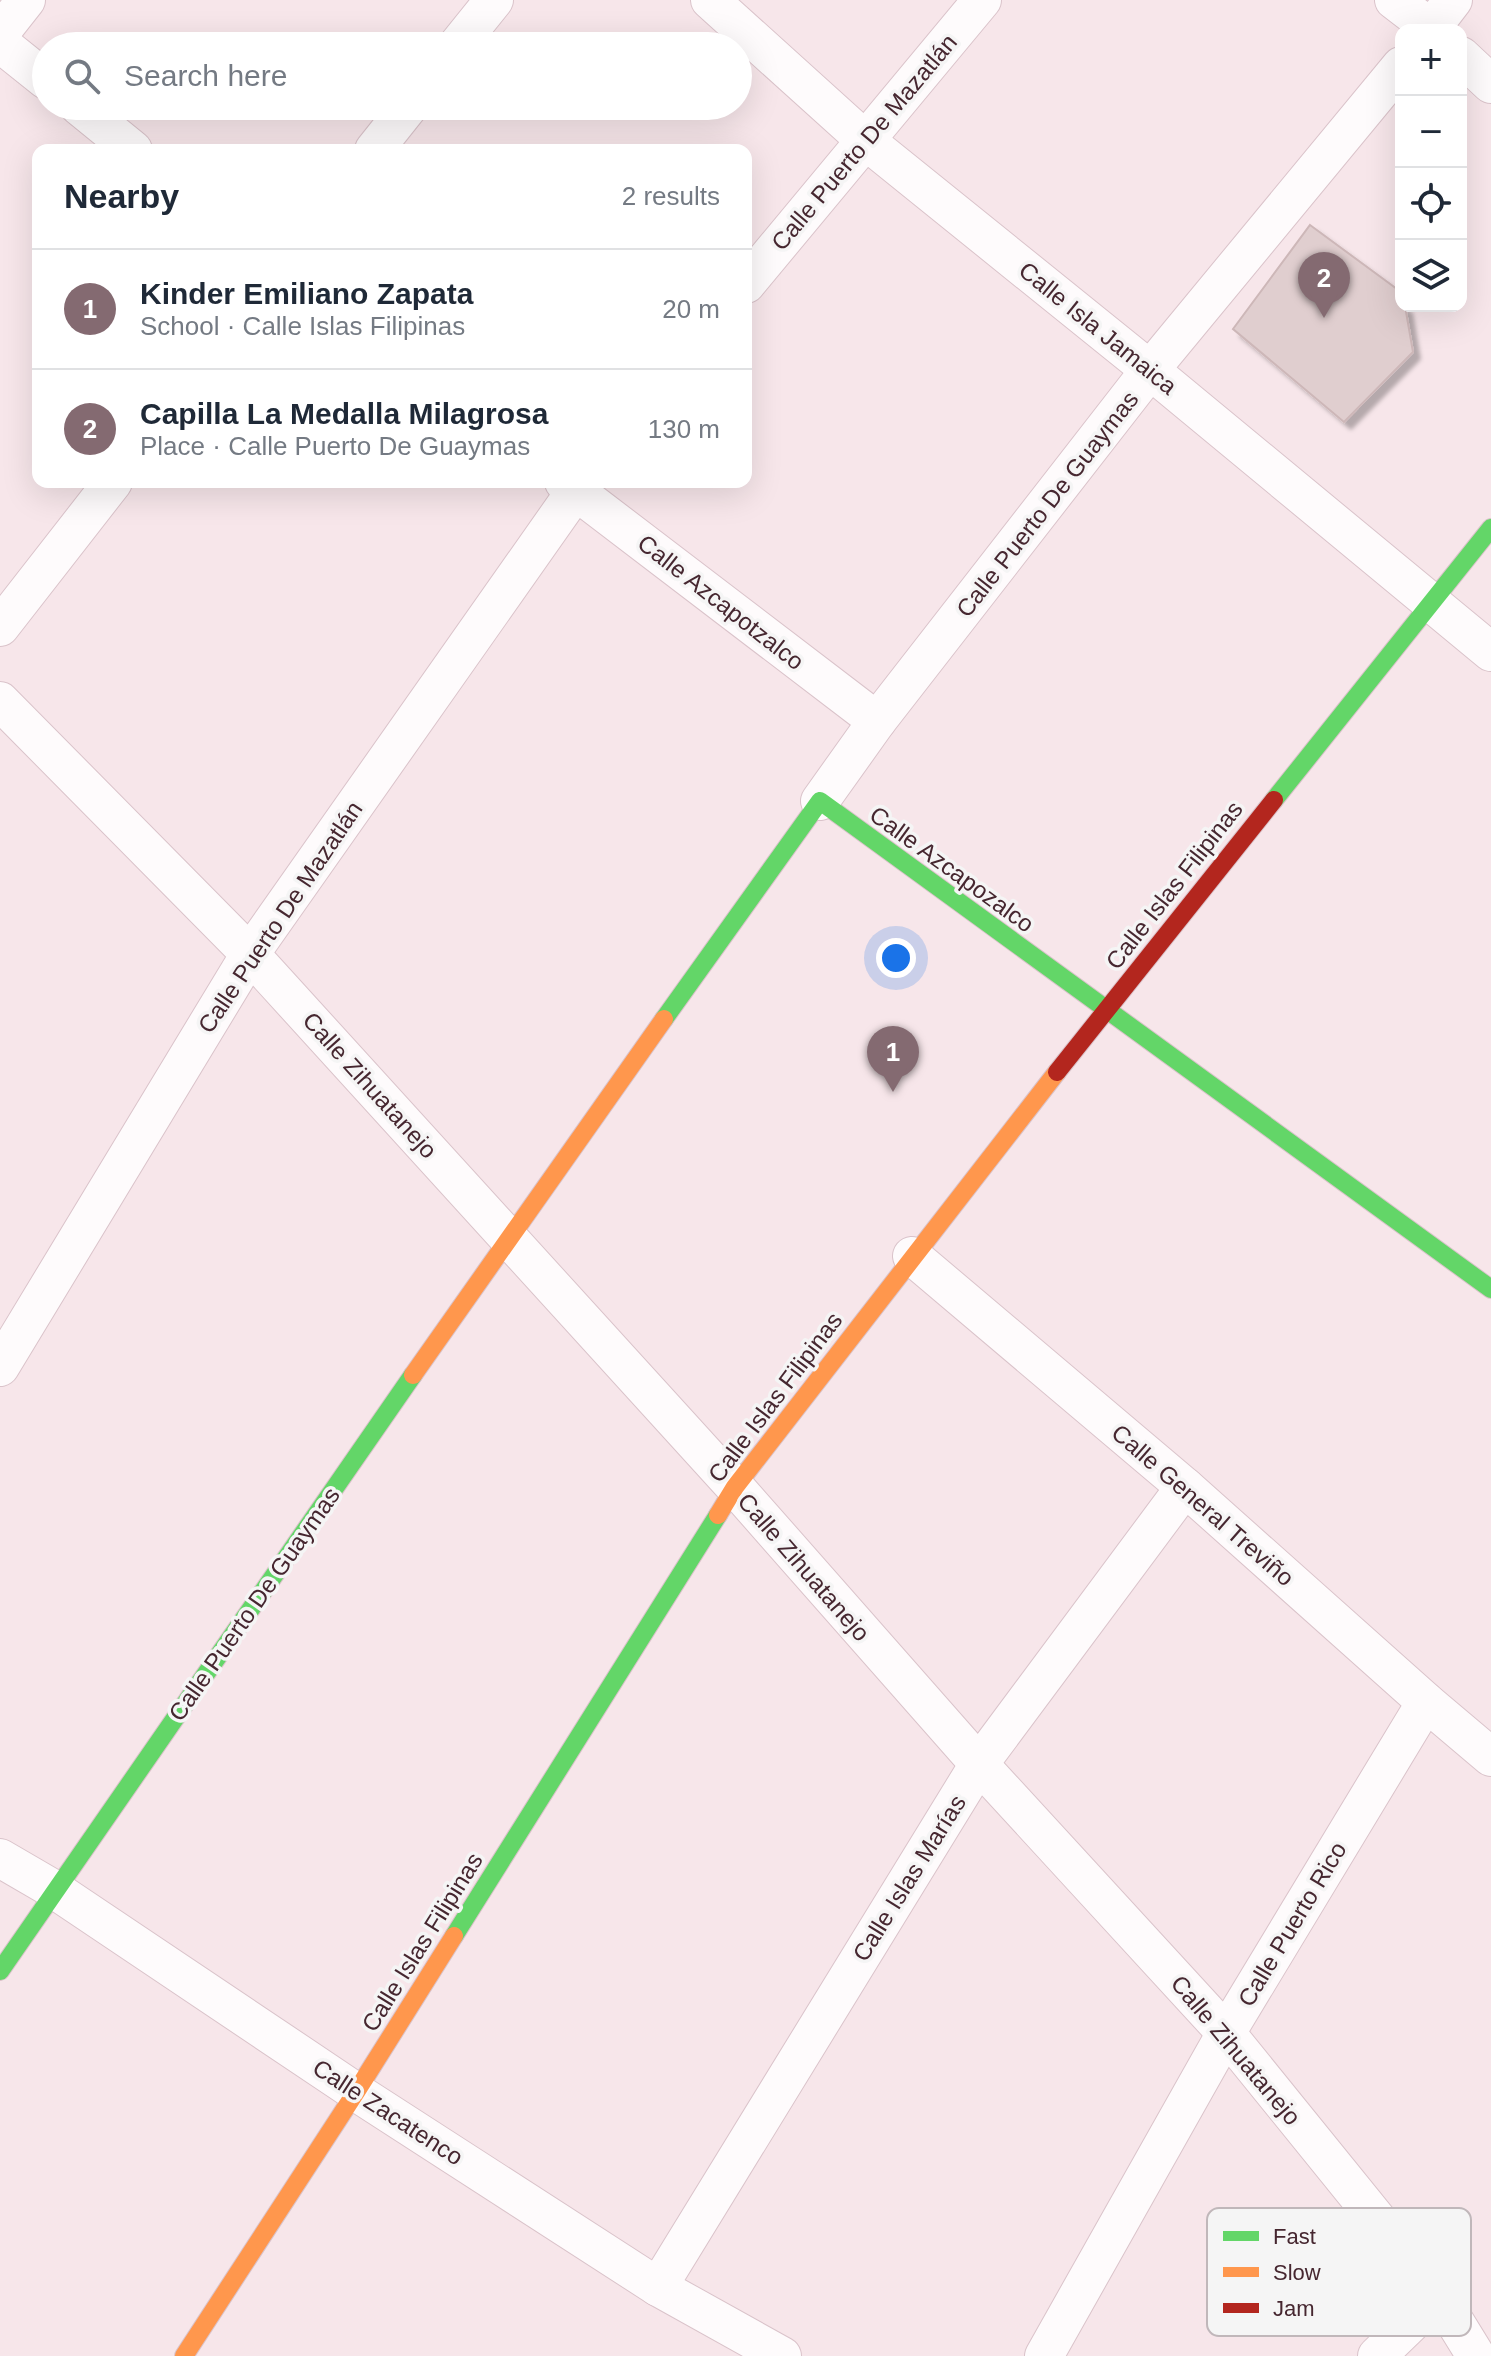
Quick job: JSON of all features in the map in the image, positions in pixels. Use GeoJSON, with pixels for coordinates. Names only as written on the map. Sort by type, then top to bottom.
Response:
{"type":"FeatureCollection","features":[{"type":"Feature","properties":{"kind":"street"},"geometry":{"type":"LineString","coordinates":[[0,33],[26,0]]}},
{"type":"Feature","properties":{"kind":"street"},"geometry":{"type":"LineString","coordinates":[[468,32],[494,0]]}},
{"type":"Feature","properties":{"kind":"street","name":"Calle Isla Jamaica"},"geometry":{"type":"LineString","coordinates":[[710,0],[745,32]]}},
{"type":"Feature","properties":{"kind":"street","name":"Calle Puerto De Mazatlán"},"geometry":{"type":"LineString","coordinates":[[752,277],[982,0]]}},
{"type":"Feature","properties":{"kind":"street"},"geometry":{"type":"LineString","coordinates":[[1394,0],[1437,22]]}},
{"type":"Feature","properties":{"kind":"street","name":"Calle Isla Jamaica"},"geometry":{"type":"LineString","coordinates":[[752,38],[865,140],[1491,652]]}},
{"type":"Feature","properties":{"kind":"street"},"geometry":{"type":"LineString","coordinates":[[0,43],[32,69]]}},
{"type":"Feature","properties":{"kind":"street"},"geometry":{"type":"LineString","coordinates":[[1467,62],[1491,84]]}},
{"type":"Feature","properties":{"kind":"street","name":"Calle Puerto De Guaymas"},"geometry":{"type":"LineString","coordinates":[[820,801],[877,721],[1150,370],[1395,73]]}},
{"type":"Feature","properties":{"kind":"street"},"geometry":{"type":"LineString","coordinates":[[96,120],[126,144]]}},
{"type":"Feature","properties":{"kind":"street"},"geometry":{"type":"LineString","coordinates":[[379,144],[398,120]]}},
{"type":"Feature","properties":{"kind":"street"},"geometry":{"type":"LineString","coordinates":[[0,627],[108,488]]}},
{"type":"Feature","properties":{"kind":"street","name":"Calle Puerto De Mazatlán"},"geometry":{"type":"LineString","coordinates":[[3,1355],[250,954],[572,488]]}},
{"type":"Feature","properties":{"kind":"street","name":"Calle Azcapotzalco"},"geometry":{"type":"LineString","coordinates":[[578,488],[877,721]]}},
{"type":"Feature","properties":{"kind":"street","name":"Calle Islas Filipinas"},"geometry":{"type":"LineString","coordinates":[[184,2356],[356,2092],[735,1487],[912,1256],[1491,528]]}},
{"type":"Feature","properties":{"kind":"street","name":"Calle Zihuatanejo"},"geometry":{"type":"LineString","coordinates":[[0,701],[250,954],[509,1237],[979,1764],[1226,2033],[1368,2208]]}},
{"type":"Feature","properties":{"kind":"street"},"geometry":{"type":"LineString","coordinates":[[509,1237],[820,801]]}},
{"type":"Feature","properties":{"kind":"street","name":"Calle Azcapozalco"},"geometry":{"type":"LineString","coordinates":[[820,801],[1491,1289]]}},
{"type":"Feature","properties":{"kind":"street","name":"Calle Puerto De Guaymas"},"geometry":{"type":"LineString","coordinates":[[0,1971],[509,1237]]}},
{"type":"Feature","properties":{"kind":"street","name":"Calle General Treviño"},"geometry":{"type":"LineString","coordinates":[[912,1256],[1185,1487],[1491,1757]]}},
{"type":"Feature","properties":{"kind":"street","name":"Calle Islas Marías"},"geometry":{"type":"LineString","coordinates":[[658,2287],[979,1764],[1185,1487]]}},
{"type":"Feature","properties":{"kind":"street","name":"Calle Puerto Rico"},"geometry":{"type":"LineString","coordinates":[[1044,2356],[1226,2033],[1426,1702]]}},
{"type":"Feature","properties":{"kind":"street","name":"Calle Zacatenco"},"geometry":{"type":"LineString","coordinates":[[0,1858],[55,1890],[356,2092],[658,2287],[782,2356]]}},
{"type":"Feature","properties":{"kind":"street"},"geometry":{"type":"LineString","coordinates":[[1377,2356],[1398,2336]]}},
{"type":"Feature","properties":{"kind":"street","name":"Calle Zihuatanejo"},"geometry":{"type":"LineString","coordinates":[[1464,2336],[1476,2356]]}},
{"type":"Feature","properties":{"kind":"building"},"geometry":{"type":"Polygon","coordinates":[[[1310,225],[1395,288],[1395,312],[1406,312],[1413,352],[1344,422],[1233,329],[1310,225]]]}},
{"type":"Feature","properties":{"kind":"traffic: fast"},"geometry":{"type":"LineString","coordinates":[[1274,800],[1491,528]]}},
{"type":"Feature","properties":{"kind":"traffic: fast"},"geometry":{"type":"LineString","coordinates":[[664,1019],[820,801],[1491,1289]]}},
{"type":"Feature","properties":{"kind":"traffic: fast"},"geometry":{"type":"LineString","coordinates":[[0,1971],[413,1375]]}},
{"type":"Feature","properties":{"kind":"traffic: fast"},"geometry":{"type":"LineString","coordinates":[[454,1936],[718,1515]]}},
{"type":"Feature","properties":{"kind":"traffic: slow"},"geometry":{"type":"LineString","coordinates":[[413,1375],[664,1019]]}},
{"type":"Feature","properties":{"kind":"traffic: slow"},"geometry":{"type":"LineString","coordinates":[[718,1515],[735,1487],[1057,1072]]}},
{"type":"Feature","properties":{"kind":"traffic: slow"},"geometry":{"type":"LineString","coordinates":[[184,2356],[454,1936]]}},
{"type":"Feature","properties":{"kind":"traffic: jam"},"geometry":{"type":"LineString","coordinates":[[1057,1072],[1274,800]]}},
{"type":"Feature","properties":{"kind":"place","name":"Capilla La Medalla Milagrosa"},"geometry":{"type":"Point","coordinates":[1324,318]}},
{"type":"Feature","properties":{"kind":"place","name":"Kinder Emiliano Zapata"},"geometry":{"type":"Point","coordinates":[893,1092]}}]}
